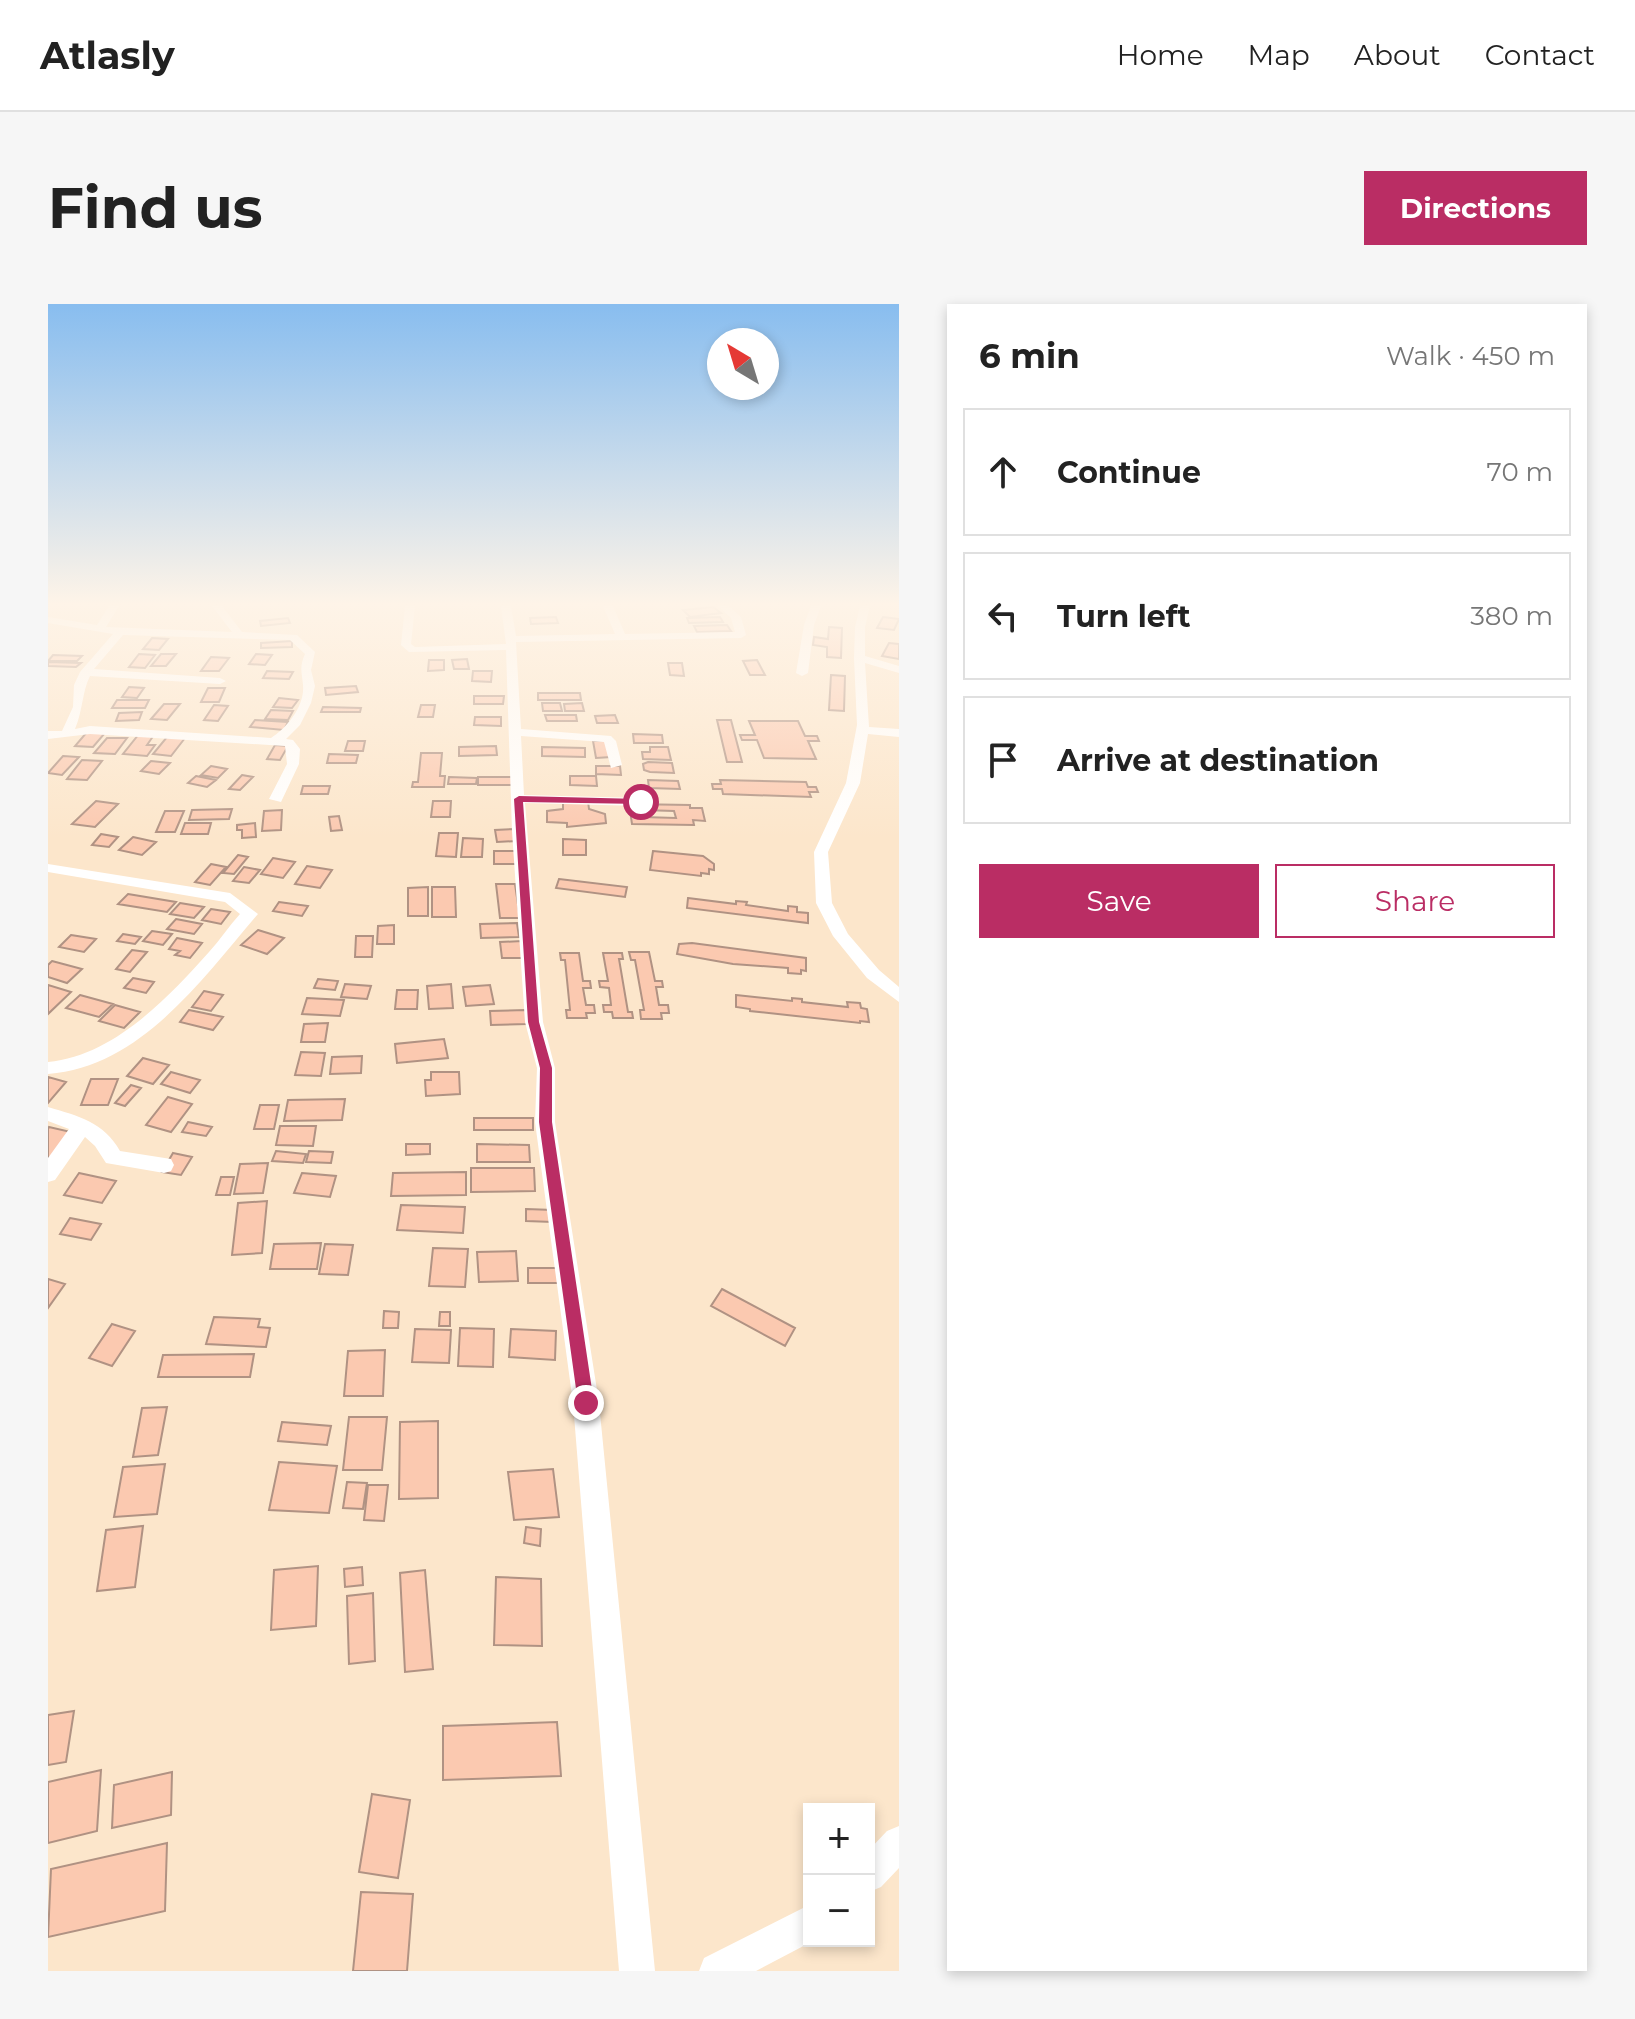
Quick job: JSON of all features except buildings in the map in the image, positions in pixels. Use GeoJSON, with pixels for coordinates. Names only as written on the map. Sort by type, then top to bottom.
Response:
{"type":"FeatureCollection","features":[{"type":"Feature","properties":{"kind":"street"},"geometry":{"type":"LineString","coordinates":[[67,735],[79,707],[81,684]]}},
{"type":"Feature","properties":{"kind":"street"},"geometry":{"type":"LineString","coordinates":[[275,741],[292,730],[304,707],[308,684]]}},
{"type":"Feature","properties":{"kind":"street"},"geometry":{"type":"LineString","coordinates":[[514,684],[534,1022],[546,1068],[545,1122],[586,1403],[637,1971]]}},
{"type":"Feature","properties":{"kind":"street"},"geometry":{"type":"LineString","coordinates":[[860,684],[862,730],[853,783],[821,852],[824,903],[841,936],[873,974],[899,996]]}},
{"type":"Feature","properties":{"kind":"street"},"geometry":{"type":"LineString","coordinates":[[48,735],[90,730],[289,743],[294,749],[293,764],[276,799]]}},
{"type":"Feature","properties":{"kind":"street"},"geometry":{"type":"LineString","coordinates":[[862,730],[899,733]]}},
{"type":"Feature","properties":{"kind":"street"},"geometry":{"type":"LineString","coordinates":[[517,732],[607,739],[616,765]]}},
{"type":"Feature","properties":{"kind":"street"},"geometry":{"type":"LineString","coordinates":[[519,799],[641,802]]}},
{"type":"Feature","properties":{"kind":"street"},"geometry":{"type":"LineString","coordinates":[[48,868],[230,898],[250,914],[160,1013],[107,1050],[78,1065],[63,1070],[48,1068]]}},
{"type":"Feature","properties":{"kind":"street"},"geometry":{"type":"LineString","coordinates":[[48,1114],[83,1124],[108,1145],[113,1158],[164,1165]]}},
{"type":"Feature","properties":{"kind":"street"},"geometry":{"type":"LineString","coordinates":[[48,1174],[83,1124]]}},
{"type":"Feature","properties":{"kind":"street"},"geometry":{"type":"LineString","coordinates":[[875,1869],[899,1843]]}},
{"type":"Feature","properties":{"kind":"street"},"geometry":{"type":"LineString","coordinates":[[717,1971],[803,1926]]}},
{"type":"Feature","properties":{"kind":"route"},"geometry":{"type":"LineString","coordinates":[[586,1403],[545,1122],[546,1068],[534,1022],[519,799],[641,802]]}}]}
